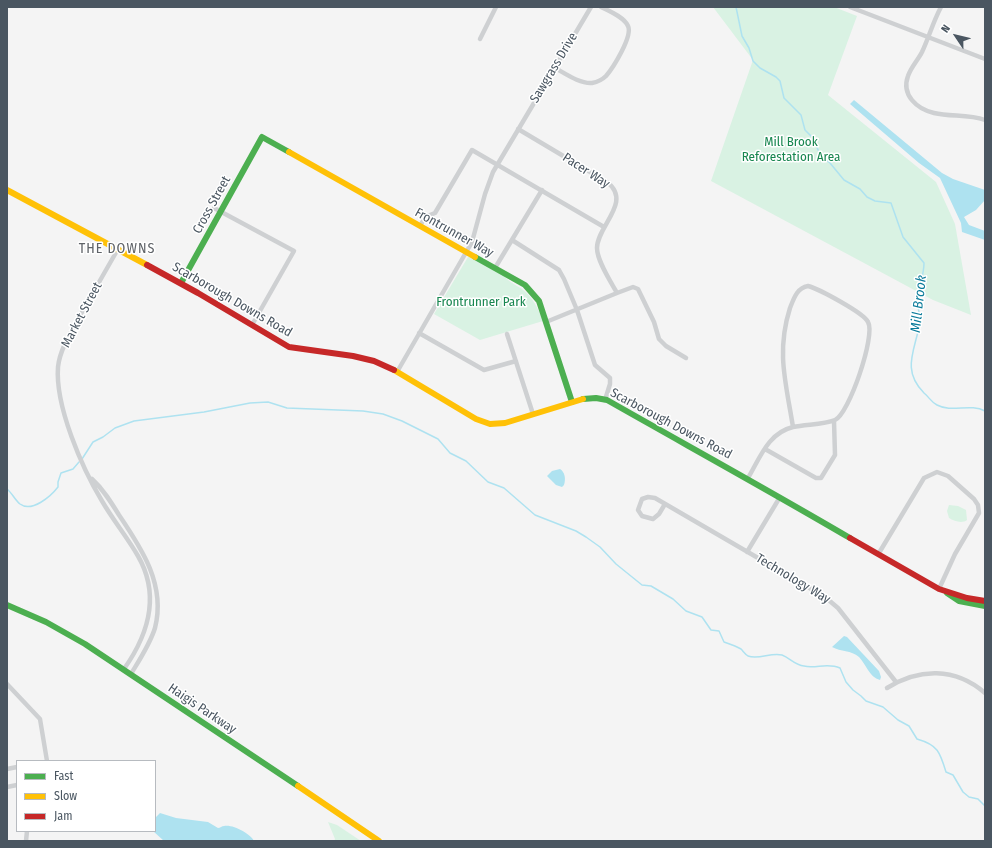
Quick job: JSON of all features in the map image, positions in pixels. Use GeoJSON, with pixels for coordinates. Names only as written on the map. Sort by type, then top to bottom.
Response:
{"type":"FeatureCollection","features":[{"type":"Feature","properties":{"kind":"street"},"geometry":{"type":"LineString","coordinates":[[480,39],[496,7]]}},
{"type":"Feature","properties":{"kind":"street","name":"Sawgrass Drive"},"geometry":{"type":"LineString","coordinates":[[397,372],[467,252],[476,231],[487,187],[498,164],[590,7]]}},
{"type":"Feature","properties":{"kind":"street"},"geometry":{"type":"LineString","coordinates":[[555,68],[577,80],[588,83],[600,80],[607,74],[627,40],[630,31],[625,22],[600,7]]}},
{"type":"Feature","properties":{"kind":"street"},"geometry":{"type":"LineString","coordinates":[[941,7],[927,37],[922,52],[907,77],[907,88],[910,98],[918,106],[929,111],[972,116],[985,120]]}},
{"type":"Feature","properties":{"kind":"street"},"geometry":{"type":"LineString","coordinates":[[853,8],[985,59]]}},
{"type":"Feature","properties":{"kind":"street","name":"Pacer Way"},"geometry":{"type":"LineString","coordinates":[[518,129],[611,185],[617,196],[617,203],[597,243],[597,254],[617,293]]}},
{"type":"Feature","properties":{"kind":"street","name":"Cross Street"},"geometry":{"type":"LineString","coordinates":[[181,283],[262,137]]}},
{"type":"Feature","properties":{"kind":"street","name":"Frontrunner Way"},"geometry":{"type":"LineString","coordinates":[[262,137],[524,285],[539,301],[572,402]]}},
{"type":"Feature","properties":{"kind":"street"},"geometry":{"type":"LineString","coordinates":[[420,226],[425,217],[435,213],[472,150],[604,227]]}},
{"type":"Feature","properties":{"kind":"street","name":"Scarborough Downs Road"},"geometry":{"type":"LineString","coordinates":[[7,190],[181,283],[289,347],[365,358],[387,366],[484,422],[502,424],[592,397],[605,400],[780,496],[939,589],[985,601]]}},
{"type":"Feature","properties":{"kind":"street"},"geometry":{"type":"LineString","coordinates":[[495,268],[542,190]]}},
{"type":"Feature","properties":{"kind":"street"},"geometry":{"type":"LineString","coordinates":[[214,208],[294,251],[252,325]]}},
{"type":"Feature","properties":{"kind":"street"},"geometry":{"type":"LineString","coordinates":[[512,240],[559,270],[577,310],[595,365],[610,378],[610,384],[605,400]]}},
{"type":"Feature","properties":{"kind":"street","name":"Market Street"},"geometry":{"type":"LineString","coordinates":[[118,249],[69,337],[58,366],[58,382],[62,407],[88,476],[102,502],[139,558],[149,589],[150,608],[143,638],[136,652],[124,669]]}},
{"type":"Feature","properties":{"kind":"street"},"geometry":{"type":"LineString","coordinates":[[748,478],[765,449],[777,433],[793,427],[834,420],[844,410],[866,353],[870,324],[863,315],[816,289],[806,286],[800,289],[795,295],[782,344],[785,385],[793,427]]}},
{"type":"Feature","properties":{"kind":"street"},"geometry":{"type":"LineString","coordinates":[[546,322],[630,288],[638,289],[654,322],[659,339],[666,346],[686,358]]}},
{"type":"Feature","properties":{"kind":"street"},"geometry":{"type":"LineString","coordinates":[[419,333],[484,370],[516,361]]}},
{"type":"Feature","properties":{"kind":"street"},"geometry":{"type":"LineString","coordinates":[[507,334],[533,414]]}},
{"type":"Feature","properties":{"kind":"street"},"geometry":{"type":"LineString","coordinates":[[765,449],[816,478],[821,478],[835,455],[834,420]]}},
{"type":"Feature","properties":{"kind":"street"},"geometry":{"type":"LineString","coordinates":[[878,553],[924,478],[934,472],[946,474],[974,499],[979,510],[978,515],[955,554],[939,589]]}},
{"type":"Feature","properties":{"kind":"street","name":"Market Street"},"geometry":{"type":"LineString","coordinates":[[88,476],[99,486],[134,537],[149,564],[156,586],[157,610],[152,637],[131,674]]}},
{"type":"Feature","properties":{"kind":"street"},"geometry":{"type":"LineString","coordinates":[[747,552],[780,496]]}},
{"type":"Feature","properties":{"kind":"street","name":"Technology Way"},"geometry":{"type":"LineString","coordinates":[[665,504],[659,514],[653,518],[645,518],[638,510],[639,502],[648,497],[665,504],[829,600],[886,667],[896,682]]}},
{"type":"Feature","properties":{"kind":"street","name":"Scarborough Downs Road"},"geometry":{"type":"LineString","coordinates":[[946,592],[950,597],[959,601],[985,606]]}},
{"type":"Feature","properties":{"kind":"street","name":"Haigis Parkway"},"geometry":{"type":"LineString","coordinates":[[7,605],[66,633],[124,669],[379,841]]}},
{"type":"Feature","properties":{"kind":"street"},"geometry":{"type":"LineString","coordinates":[[887,688],[896,682],[914,675],[938,673],[965,680],[985,693]]}},
{"type":"Feature","properties":{"kind":"street"},"geometry":{"type":"LineString","coordinates":[[7,684],[40,719],[47,760]]}},
{"type":"Feature","properties":{"kind":"green space","name":"Mill Brook Reforestation Area"},"geometry":{"type":"Polygon","coordinates":[[[713,7],[834,7],[857,16],[828,95],[936,182],[955,224],[971,315],[933,300],[711,181],[753,60],[713,7]]]}},
{"type":"Feature","properties":{"kind":"green space","name":"Frontrunner Park"},"geometry":{"type":"Polygon","coordinates":[[[468,257],[472,257],[504,276],[510,282],[526,292],[535,304],[543,321],[480,340],[434,314],[468,257]]]}},
{"type":"Feature","properties":{"kind":"green space"},"geometry":{"type":"Polygon","coordinates":[[[949,505],[958,506],[966,510],[967,520],[960,522],[949,518],[947,511],[949,505]]]}},
{"type":"Feature","properties":{"kind":"green space"},"geometry":{"type":"Polygon","coordinates":[[[328,822],[337,825],[361,841],[334,841],[335,839],[328,822]]]}},
{"type":"Feature","properties":{"kind":"water"},"geometry":{"type":"Polygon","coordinates":[[[854,100],[942,173],[953,179],[985,190],[985,200],[976,210],[964,217],[969,225],[985,231],[985,240],[962,232],[961,223],[940,178],[919,163],[850,104],[854,100]]]}},
{"type":"Feature","properties":{"kind":"water"},"geometry":{"type":"Polygon","coordinates":[[[560,469],[565,478],[564,485],[562,487],[556,485],[547,476],[552,471],[560,469]]]}},
{"type":"Feature","properties":{"kind":"water"},"geometry":{"type":"Polygon","coordinates":[[[844,636],[847,637],[879,671],[881,677],[880,680],[873,676],[859,657],[849,652],[832,647],[844,636]]]}},
{"type":"Feature","properties":{"kind":"water"},"geometry":{"type":"Polygon","coordinates":[[[160,813],[176,818],[208,822],[218,828],[228,826],[237,828],[246,833],[254,841],[164,841],[154,832],[156,832],[156,817],[160,813]]]}},
{"type":"Feature","properties":{"kind":"waterway","name":"Mill Brook"},"geometry":{"type":"LineString","coordinates":[[736,7],[742,36],[749,48],[753,61],[760,68],[780,81],[784,98],[801,115],[805,130],[812,137],[821,156],[830,163],[844,180],[860,189],[867,197],[875,201],[891,203],[903,237],[924,263],[918,297],[919,327],[911,361],[911,369],[917,385],[937,405],[949,408],[973,408],[985,411]]}},
{"type":"Feature","properties":{"kind":"waterway"},"geometry":{"type":"LineString","coordinates":[[82,459],[93,442],[115,428],[134,421],[204,412],[250,403],[268,402],[287,408],[363,411],[383,414],[402,421],[438,439],[450,453],[466,461],[488,482],[504,488],[535,515],[576,531],[586,537],[600,547],[616,564],[642,585],[651,586],[673,599],[686,611],[702,617],[711,630],[719,631],[724,642],[741,649],[748,656],[756,657],[778,654],[785,656],[795,663],[808,667],[835,666],[840,668],[846,682],[866,701],[883,707],[898,720],[909,726],[917,739],[934,747],[940,754],[946,772],[953,775],[963,792],[969,797],[978,799],[985,806]]}},
{"type":"Feature","properties":{"kind":"waterway"},"geometry":{"type":"LineString","coordinates":[[7,489],[20,504],[25,506],[35,505],[46,499],[58,487],[61,473],[73,469],[79,462]]}},
{"type":"Feature","properties":{"kind":"traffic: fast"},"geometry":{"type":"LineString","coordinates":[[181,283],[262,137],[289,152]]}},
{"type":"Feature","properties":{"kind":"traffic: fast"},"geometry":{"type":"LineString","coordinates":[[475,257],[525,285],[539,301],[572,402]]}},
{"type":"Feature","properties":{"kind":"traffic: fast"},"geometry":{"type":"LineString","coordinates":[[583,399],[596,398],[607,400],[850,538]]}},
{"type":"Feature","properties":{"kind":"traffic: fast"},"geometry":{"type":"LineString","coordinates":[[947,593],[959,601],[985,606]]}},
{"type":"Feature","properties":{"kind":"traffic: fast"},"geometry":{"type":"LineString","coordinates":[[7,605],[46,622],[85,644],[298,786]]}},
{"type":"Feature","properties":{"kind":"traffic: slow"},"geometry":{"type":"LineString","coordinates":[[289,152],[475,257]]}},
{"type":"Feature","properties":{"kind":"traffic: slow"},"geometry":{"type":"LineString","coordinates":[[7,190],[147,265]]}},
{"type":"Feature","properties":{"kind":"traffic: slow"},"geometry":{"type":"LineString","coordinates":[[394,370],[476,419],[490,424],[505,423],[583,399]]}},
{"type":"Feature","properties":{"kind":"traffic: slow"},"geometry":{"type":"LineString","coordinates":[[298,786],[379,841]]}},
{"type":"Feature","properties":{"kind":"traffic: jam"},"geometry":{"type":"LineString","coordinates":[[147,265],[198,293],[289,347],[353,356],[374,361],[394,370]]}},
{"type":"Feature","properties":{"kind":"traffic: jam"},"geometry":{"type":"LineString","coordinates":[[850,538],[939,589],[967,598],[985,601]]}},
{"type":"Feature","properties":{"kind":"district","name":"THE DOWNS"},"geometry":{"type":"Point","coordinates":[117,249]}}]}
